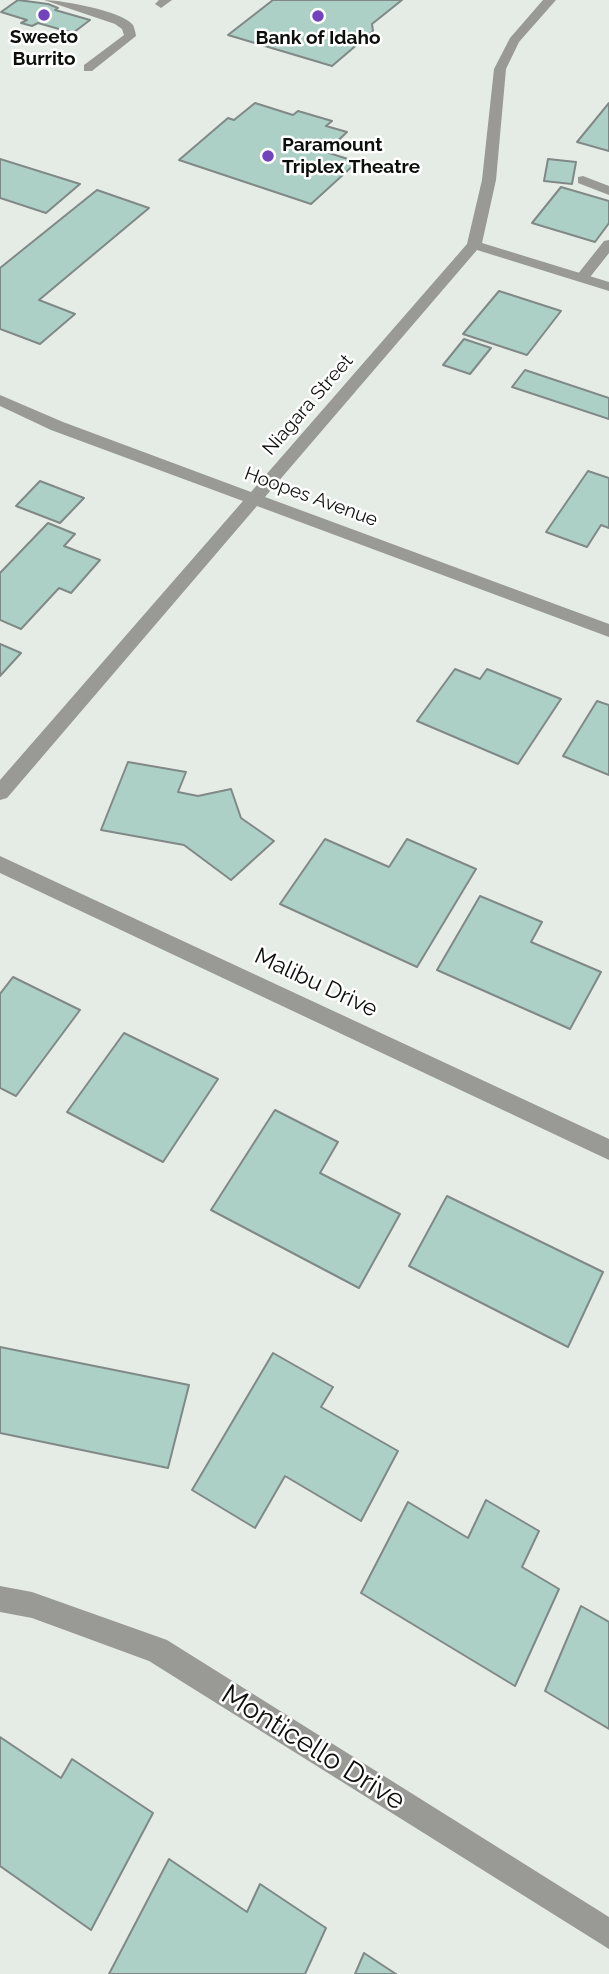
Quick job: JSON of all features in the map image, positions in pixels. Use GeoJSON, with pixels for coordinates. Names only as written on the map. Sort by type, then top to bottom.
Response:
{"type":"FeatureCollection","features":[{"type":"Feature","properties":{"kind":"street"},"geometry":{"type":"LineString","coordinates":[[50,0],[119,21],[128,27],[130,36],[88,68]]}},
{"type":"Feature","properties":{"kind":"street","name":"Niagara Street"},"geometry":{"type":"LineString","coordinates":[[0,793],[474,245],[485,214],[490,182],[495,93],[500,68],[508,49],[529,20],[550,0]]}},
{"type":"Feature","properties":{"kind":"street"},"geometry":{"type":"LineString","coordinates":[[583,180],[609,191]]}},
{"type":"Feature","properties":{"kind":"street"},"geometry":{"type":"LineString","coordinates":[[582,278],[609,244]]}},
{"type":"Feature","properties":{"kind":"street"},"geometry":{"type":"LineString","coordinates":[[474,245],[609,287]]}},
{"type":"Feature","properties":{"kind":"street","name":"Hoopes Avenue"},"geometry":{"type":"LineString","coordinates":[[0,400],[57,425],[609,631]]}},
{"type":"Feature","properties":{"kind":"street","name":"Malibu Drive"},"geometry":{"type":"LineString","coordinates":[[0,864],[609,1150]]}},
{"type":"Feature","properties":{"kind":"street","name":"Monticello Drive"},"geometry":{"type":"LineString","coordinates":[[0,1599],[32,1605],[156,1650],[609,1934]]}},
{"type":"Feature","properties":{"kind":"building"},"geometry":{"type":"Polygon","coordinates":[[[18,0],[48,4],[58,8],[55,10],[90,20],[73,33],[38,23],[32,26],[21,23],[27,20],[1,12],[18,0]]]}},
{"type":"Feature","properties":{"kind":"building"},"geometry":{"type":"Polygon","coordinates":[[[273,0],[402,0],[372,24],[373,31],[332,66],[228,35],[273,0]]]}},
{"type":"Feature","properties":{"kind":"building"},"geometry":{"type":"Polygon","coordinates":[[[255,103],[293,115],[298,111],[332,121],[326,126],[347,132],[326,152],[357,162],[311,204],[179,160],[228,118],[234,120],[255,103]]]}},
{"type":"Feature","properties":{"kind":"building"},"geometry":{"type":"Polygon","coordinates":[[[609,103],[609,151],[577,142],[609,103]]]}},
{"type":"Feature","properties":{"kind":"building"},"geometry":{"type":"Polygon","coordinates":[[[0,159],[80,184],[46,213],[0,198],[0,159]]]}},
{"type":"Feature","properties":{"kind":"building"},"geometry":{"type":"Polygon","coordinates":[[[548,159],[576,162],[572,184],[544,181],[548,159]]]}},
{"type":"Feature","properties":{"kind":"building"},"geometry":{"type":"Polygon","coordinates":[[[561,187],[609,201],[609,223],[595,242],[532,223],[561,187]]]}},
{"type":"Feature","properties":{"kind":"building"},"geometry":{"type":"Polygon","coordinates":[[[97,190],[149,208],[39,300],[75,314],[40,344],[0,329],[0,268],[97,190]]]}},
{"type":"Feature","properties":{"kind":"building"},"geometry":{"type":"Polygon","coordinates":[[[499,291],[561,311],[527,355],[463,334],[499,291]]]}},
{"type":"Feature","properties":{"kind":"building"},"geometry":{"type":"Polygon","coordinates":[[[464,339],[491,348],[470,374],[443,365],[464,339]]]}},
{"type":"Feature","properties":{"kind":"building"},"geometry":{"type":"Polygon","coordinates":[[[525,370],[609,398],[609,419],[512,387],[525,370]]]}},
{"type":"Feature","properties":{"kind":"building"},"geometry":{"type":"Polygon","coordinates":[[[588,471],[609,478],[609,528],[601,525],[587,547],[546,532],[588,471]]]}},
{"type":"Feature","properties":{"kind":"building"},"geometry":{"type":"Polygon","coordinates":[[[40,481],[84,498],[60,523],[16,506],[40,481]]]}},
{"type":"Feature","properties":{"kind":"building"},"geometry":{"type":"Polygon","coordinates":[[[48,523],[75,534],[64,546],[100,560],[71,593],[59,588],[21,629],[0,620],[0,573],[48,523]]]}},
{"type":"Feature","properties":{"kind":"building"},"geometry":{"type":"Polygon","coordinates":[[[0,644],[21,653],[0,676],[0,644]]]}},
{"type":"Feature","properties":{"kind":"building"},"geometry":{"type":"Polygon","coordinates":[[[455,669],[480,679],[487,669],[561,699],[518,764],[417,721],[455,669]]]}},
{"type":"Feature","properties":{"kind":"building"},"geometry":{"type":"Polygon","coordinates":[[[597,701],[609,705],[609,775],[563,756],[597,701]]]}},
{"type":"Feature","properties":{"kind":"building"},"geometry":{"type":"Polygon","coordinates":[[[128,762],[186,772],[178,792],[198,796],[231,789],[241,818],[274,841],[231,880],[184,845],[101,830],[128,762]]]}},
{"type":"Feature","properties":{"kind":"building"},"geometry":{"type":"Polygon","coordinates":[[[325,839],[389,867],[407,839],[476,869],[417,967],[280,904],[325,839]]]}},
{"type":"Feature","properties":{"kind":"building"},"geometry":{"type":"Polygon","coordinates":[[[480,896],[542,922],[531,942],[601,972],[570,1029],[437,970],[480,896]]]}},
{"type":"Feature","properties":{"kind":"building"},"geometry":{"type":"Polygon","coordinates":[[[13,977],[80,1010],[16,1096],[0,1088],[0,994],[13,977]]]}},
{"type":"Feature","properties":{"kind":"building"},"geometry":{"type":"Polygon","coordinates":[[[124,1033],[218,1079],[163,1162],[67,1112],[124,1033]]]}},
{"type":"Feature","properties":{"kind":"building"},"geometry":{"type":"Polygon","coordinates":[[[275,1110],[338,1142],[320,1173],[400,1214],[359,1288],[211,1210],[275,1110]]]}},
{"type":"Feature","properties":{"kind":"building"},"geometry":{"type":"Polygon","coordinates":[[[447,1196],[603,1272],[568,1347],[409,1266],[447,1196]]]}},
{"type":"Feature","properties":{"kind":"building"},"geometry":{"type":"Polygon","coordinates":[[[0,1347],[189,1385],[168,1468],[0,1433],[0,1347]]]}},
{"type":"Feature","properties":{"kind":"building"},"geometry":{"type":"Polygon","coordinates":[[[273,1353],[333,1387],[321,1407],[398,1451],[361,1521],[285,1476],[255,1528],[192,1490],[273,1353]]]}},
{"type":"Feature","properties":{"kind":"building"},"geometry":{"type":"Polygon","coordinates":[[[486,1500],[539,1531],[522,1567],[559,1589],[515,1686],[361,1593],[408,1502],[468,1538],[486,1500]]]}},
{"type":"Feature","properties":{"kind":"building"},"geometry":{"type":"Polygon","coordinates":[[[581,1606],[609,1622],[609,1729],[545,1691],[581,1606]]]}},
{"type":"Feature","properties":{"kind":"building"},"geometry":{"type":"Polygon","coordinates":[[[0,1737],[61,1778],[72,1759],[153,1813],[91,1930],[0,1866],[0,1737]]]}},
{"type":"Feature","properties":{"kind":"building"},"geometry":{"type":"Polygon","coordinates":[[[169,1859],[247,1912],[260,1884],[326,1928],[305,1974],[109,1974],[169,1859]]]}},
{"type":"Feature","properties":{"kind":"building"},"geometry":{"type":"Polygon","coordinates":[[[364,1953],[396,1974],[355,1974],[364,1953]]]}},
{"type":"Feature","properties":{"kind":"place","name":"Sweeto Burrito"},"geometry":{"type":"Point","coordinates":[44,15]}},
{"type":"Feature","properties":{"kind":"place","name":"Bank of Idaho"},"geometry":{"type":"Point","coordinates":[318,16]}},
{"type":"Feature","properties":{"kind":"place","name":"Paramount Triplex Theatre"},"geometry":{"type":"Point","coordinates":[268,156]}}]}
